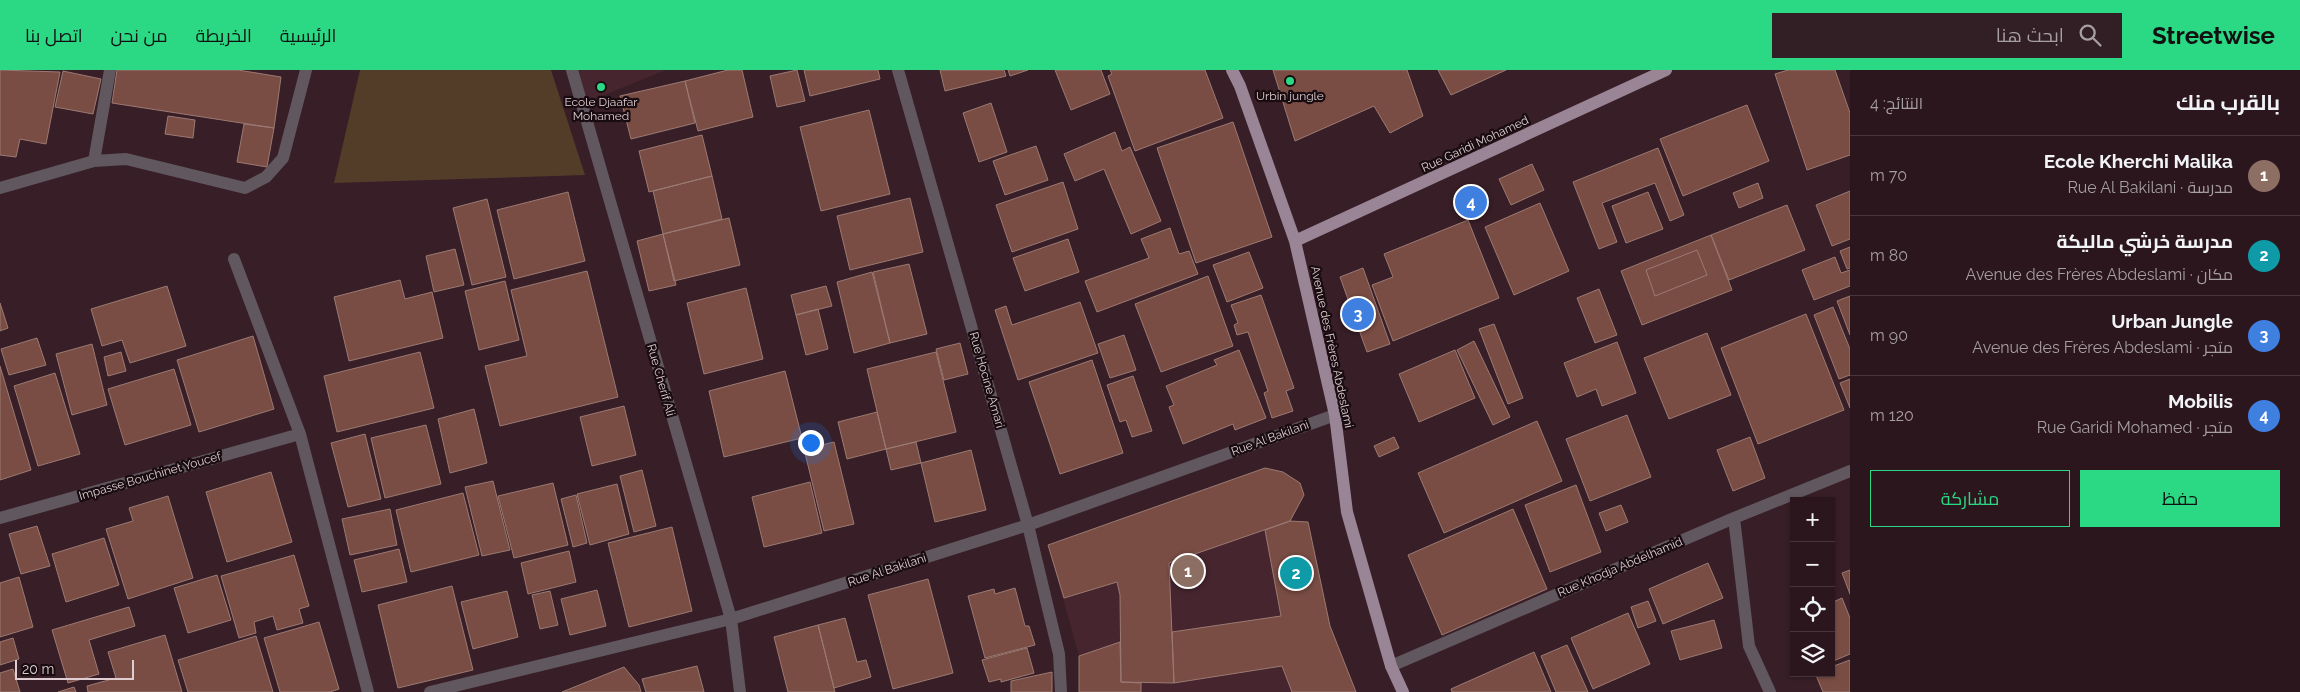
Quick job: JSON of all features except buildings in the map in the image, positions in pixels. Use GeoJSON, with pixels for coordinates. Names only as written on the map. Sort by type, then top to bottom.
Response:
{"type":"FeatureCollection","features":[{"type":"Feature","properties":{"kind":"main road","name":"Avenue des Frères Abdeslami"},"geometry":{"type":"LineString","coordinates":[[1232,70],[1240,86],[1295,241],[1335,415],[1347,512],[1391,666],[1403,692]]}},
{"type":"Feature","properties":{"kind":"main road","name":"Rue Garidi Mohamed"},"geometry":{"type":"LineString","coordinates":[[1295,241],[1666,70]]}},
{"type":"Feature","properties":{"kind":"street"},"geometry":{"type":"LineString","coordinates":[[94,161],[110,70]]}},
{"type":"Feature","properties":{"kind":"street"},"geometry":{"type":"LineString","coordinates":[[0,188],[94,161],[126,159],[245,188],[266,177],[283,158],[306,70]]}},
{"type":"Feature","properties":{"kind":"street","name":"Rue Cherif Ali"},"geometry":{"type":"LineString","coordinates":[[572,70],[731,619],[740,692]]}},
{"type":"Feature","properties":{"kind":"street","name":"Rue Hocine Amari"},"geometry":{"type":"LineString","coordinates":[[898,70],[1028,525],[1059,654],[1061,692]]}},
{"type":"Feature","properties":{"kind":"street"},"geometry":{"type":"LineString","coordinates":[[234,259],[300,434],[368,692]]}},
{"type":"Feature","properties":{"kind":"street","name":"Rue Al Bakilani"},"geometry":{"type":"LineString","coordinates":[[430,692],[731,619],[1028,525],[1335,415]]}},
{"type":"Feature","properties":{"kind":"street","name":"Impasse Bouchinet Youcef"},"geometry":{"type":"LineString","coordinates":[[0,518],[300,434]]}},
{"type":"Feature","properties":{"kind":"street","name":"Rue Khodja Abdelhamid"},"geometry":{"type":"LineString","coordinates":[[1391,666],[1734,518],[1850,471]]}},
{"type":"Feature","properties":{"kind":"street"},"geometry":{"type":"LineString","coordinates":[[1734,518],[1749,646],[1770,692]]}},
{"type":"Feature","properties":{"kind":"shaded area"},"geometry":{"type":"Polygon","coordinates":[[[360,70],[551,70],[585,175],[334,183],[360,70]]]}},
{"type":"Feature","properties":{"kind":"shaded area","name":"Ecole Djaafar Mohamed"},"geometry":{"type":"Polygon","coordinates":[[[573,70],[666,70],[582,104],[573,70]]]}},
{"type":"Feature","properties":{"kind":"shaded area"},"geometry":{"type":"Polygon","coordinates":[[[1265,468],[1283,472],[1300,483],[1304,495],[1291,521],[1310,530],[1330,626],[1356,692],[1079,692],[1079,656],[1048,545],[1265,468]]]}},
{"type":"Feature","properties":{"kind":"place","name":"Urbin jungle"},"geometry":{"type":"Point","coordinates":[1290,81]}},
{"type":"Feature","properties":{"kind":"place","name":"Ecole Djaafar Mohamed"},"geometry":{"type":"Point","coordinates":[601,87]}},
{"type":"Feature","properties":{"kind":"place","name":"Mobilis"},"geometry":{"type":"Point","coordinates":[1471,202]}},
{"type":"Feature","properties":{"kind":"place","name":"Urban Jungle"},"geometry":{"type":"Point","coordinates":[1358,314]}},
{"type":"Feature","properties":{"kind":"place","name":"Ecole Kherchi Malika"},"geometry":{"type":"Point","coordinates":[1188,571]}},
{"type":"Feature","properties":{"kind":"place","name":"مدرسة خرشي ماليكة"},"geometry":{"type":"Point","coordinates":[1296,573]}}]}
